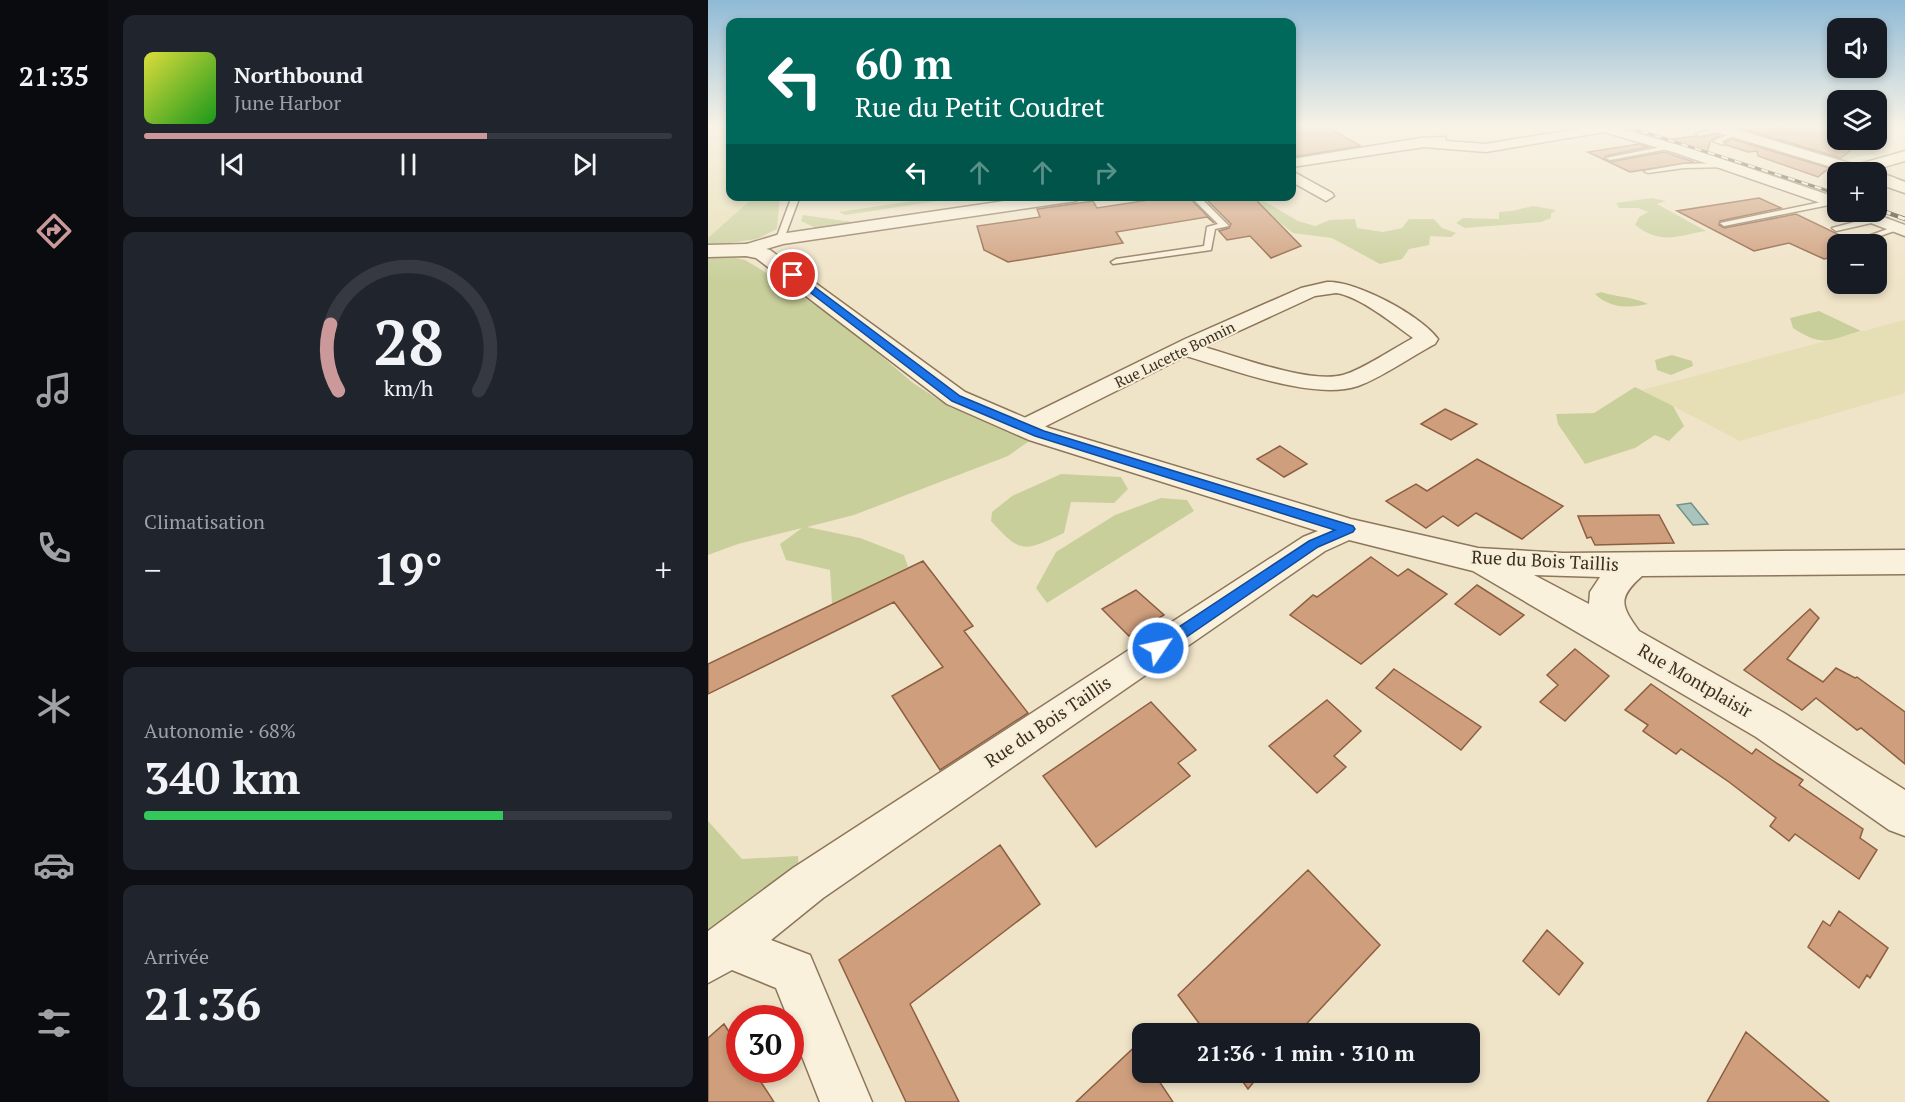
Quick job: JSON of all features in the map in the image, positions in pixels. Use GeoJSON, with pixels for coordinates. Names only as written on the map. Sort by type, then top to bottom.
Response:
{"type":"FeatureCollection","features":[{"type":"Feature","properties":{"kind":"street"},"geometry":{"type":"LineString","coordinates":[[1296,178],[1326,196]]}},
{"type":"Feature","properties":{"kind":"street"},"geometry":{"type":"LineString","coordinates":[[1764,178],[1827,201]]}},
{"type":"Feature","properties":{"kind":"street"},"geometry":{"type":"LineString","coordinates":[[1891,178],[1905,188]]}},
{"type":"Feature","properties":{"kind":"street"},"geometry":{"type":"LineString","coordinates":[[746,250],[780,239],[1042,201]]}},
{"type":"Feature","properties":{"kind":"street"},"geometry":{"type":"LineString","coordinates":[[1884,222],[1902,230]]}},
{"type":"Feature","properties":{"kind":"street"},"geometry":{"type":"LineString","coordinates":[[708,251],[746,250],[774,261],[956,398],[1025,428],[1348,529]]}},
{"type":"Feature","properties":{"kind":"street","name":"Rue Lucette Bonnin"},"geometry":{"type":"LineString","coordinates":[[1025,428],[1187,349],[1308,291],[1327,287],[1348,289],[1417,329],[1427,339],[1351,381],[1323,385],[1254,369],[1187,349]]}},
{"type":"Feature","properties":{"kind":"street","name":"Rue du Bois Taillis"},"geometry":{"type":"LineString","coordinates":[[717,952],[808,884],[1314,544],[1348,529],[1478,560],[1563,565],[1905,562]]}},
{"type":"Feature","properties":{"kind":"street","name":"Rue Montplaisir"},"geometry":{"type":"LineString","coordinates":[[1478,560],[1626,641],[1770,725],[1905,815]]}},
{"type":"Feature","properties":{"kind":"street"},"geometry":{"type":"LineString","coordinates":[[1563,565],[1557,575],[1562,593],[1577,614]]}},
{"type":"Feature","properties":{"kind":"street"},"geometry":{"type":"LineString","coordinates":[[1626,641],[1612,620],[1605,604],[1606,591],[1614,580],[1633,565]]}},
{"type":"Feature","properties":{"kind":"street"},"geometry":{"type":"LineString","coordinates":[[717,952],[793,972],[846,1102]]}},
{"type":"Feature","properties":{"kind":"lane"},"geometry":{"type":"LineString","coordinates":[[780,239],[794,201]]}},
{"type":"Feature","properties":{"kind":"lane"},"geometry":{"type":"LineString","coordinates":[[1116,262],[1208,248],[1211,227],[1225,226],[1199,201]]}},
{"type":"Feature","properties":{"kind":"lane"},"geometry":{"type":"LineString","coordinates":[[1724,223],[1827,204]]}},
{"type":"Feature","properties":{"kind":"lane"},"geometry":{"type":"LineString","coordinates":[[1836,228],[1863,222]]}},
{"type":"Feature","properties":{"kind":"lane"},"geometry":{"type":"LineString","coordinates":[[1887,234],[1902,230]]}},
{"type":"Feature","properties":{"kind":"shaded area"},"geometry":{"type":"Polygon","coordinates":[[[708,178],[726,178],[726,201],[753,201],[708,238],[708,178]]]}},
{"type":"Feature","properties":{"kind":"shaded area"},"geometry":{"type":"Polygon","coordinates":[[[1905,320],[1905,393],[1740,441],[1642,390],[1905,320]]]}},
{"type":"Feature","properties":{"kind":"green space"},"geometry":{"type":"Polygon","coordinates":[[[1765,178],[1780,178],[1827,194],[1827,199],[1765,178]]]}},
{"type":"Feature","properties":{"kind":"green space"},"geometry":{"type":"Polygon","coordinates":[[[1652,198],[1666,201],[1657,204],[1706,231],[1678,237],[1653,235],[1635,225],[1639,217],[1648,212],[1638,208],[1619,208],[1616,203],[1652,198]]]}},
{"type":"Feature","properties":{"kind":"green space"},"geometry":{"type":"Polygon","coordinates":[[[750,201],[780,201],[777,229],[757,239],[708,246],[708,238],[750,201]]]}},
{"type":"Feature","properties":{"kind":"green space"},"geometry":{"type":"Polygon","coordinates":[[[912,201],[938,201],[845,215],[839,212],[912,201]]]}},
{"type":"Feature","properties":{"kind":"green space"},"geometry":{"type":"Polygon","coordinates":[[[1252,201],[1264,201],[1298,221],[1315,226],[1330,220],[1355,219],[1357,228],[1383,232],[1402,228],[1409,219],[1434,219],[1442,228],[1456,233],[1451,237],[1430,236],[1429,245],[1409,249],[1402,259],[1380,264],[1332,238],[1293,233],[1252,201]]]}},
{"type":"Feature","properties":{"kind":"green space"},"geometry":{"type":"Polygon","coordinates":[[[1533,206],[1556,210],[1551,214],[1551,218],[1541,222],[1465,228],[1456,223],[1463,218],[1499,219],[1499,212],[1533,206]]]}},
{"type":"Feature","properties":{"kind":"green space"},"geometry":{"type":"Polygon","coordinates":[[[803,215],[859,223],[818,229],[801,221],[803,215]]]}},
{"type":"Feature","properties":{"kind":"green space"},"geometry":{"type":"Polygon","coordinates":[[[732,257],[745,260],[757,267],[841,322],[913,383],[950,407],[1035,437],[1008,456],[854,515],[807,527],[860,538],[904,555],[908,567],[832,604],[830,570],[786,560],[780,544],[802,528],[738,544],[708,555],[708,258],[732,257]]]}},
{"type":"Feature","properties":{"kind":"green space"},"geometry":{"type":"Polygon","coordinates":[[[1601,292],[1648,304],[1627,307],[1614,305],[1595,294],[1601,292]]]}},
{"type":"Feature","properties":{"kind":"green space"},"geometry":{"type":"Polygon","coordinates":[[[1819,311],[1861,331],[1833,339],[1819,340],[1793,328],[1790,318],[1819,311]]]}},
{"type":"Feature","properties":{"kind":"green space"},"geometry":{"type":"Polygon","coordinates":[[[1672,355],[1692,361],[1693,366],[1671,375],[1657,370],[1655,360],[1672,355]]]}},
{"type":"Feature","properties":{"kind":"green space"},"geometry":{"type":"Polygon","coordinates":[[[1635,387],[1673,406],[1684,426],[1669,441],[1655,435],[1635,448],[1585,464],[1558,424],[1556,414],[1594,413],[1635,387]]]}},
{"type":"Feature","properties":{"kind":"green space"},"geometry":{"type":"Polygon","coordinates":[[[1061,474],[1121,477],[1128,489],[1114,503],[1071,502],[1064,533],[1040,544],[1024,546],[1017,544],[991,521],[992,512],[1012,496],[1061,474]]]}},
{"type":"Feature","properties":{"kind":"green space"},"geometry":{"type":"Polygon","coordinates":[[[1161,498],[1187,500],[1194,511],[1047,603],[1036,588],[1056,552],[1115,515],[1161,498]]]}},
{"type":"Feature","properties":{"kind":"green space"},"geometry":{"type":"Polygon","coordinates":[[[708,821],[742,859],[798,856],[799,874],[708,945],[708,821]]]}},
{"type":"Feature","properties":{"kind":"water"},"geometry":{"type":"Polygon","coordinates":[[[1691,503],[1708,524],[1693,525],[1677,505],[1691,503]]]}},
{"type":"Feature","properties":{"kind":"building"},"geometry":{"type":"Polygon","coordinates":[[[1759,198],[1781,208],[1720,221],[1719,225],[1724,228],[1796,214],[1838,234],[1827,234],[1827,258],[1824,259],[1789,243],[1754,251],[1677,211],[1759,198]]]}},
{"type":"Feature","properties":{"kind":"building"},"geometry":{"type":"Polygon","coordinates":[[[1093,201],[1097,208],[1142,201],[1193,201],[1214,223],[1207,217],[1116,232],[1123,243],[1008,262],[984,250],[977,226],[1040,217],[1037,209],[1093,201]]]}},
{"type":"Feature","properties":{"kind":"building"},"geometry":{"type":"Polygon","coordinates":[[[1208,201],[1258,201],[1301,246],[1271,258],[1250,236],[1227,240],[1219,231],[1229,228],[1231,224],[1208,201]]]}},
{"type":"Feature","properties":{"kind":"building"},"geometry":{"type":"Polygon","coordinates":[[[1445,409],[1477,424],[1451,440],[1421,424],[1445,409]]]}},
{"type":"Feature","properties":{"kind":"building"},"geometry":{"type":"Polygon","coordinates":[[[1280,446],[1307,464],[1284,477],[1257,459],[1280,446]]]}},
{"type":"Feature","properties":{"kind":"building"},"geometry":{"type":"Polygon","coordinates":[[[1477,459],[1563,506],[1522,539],[1476,513],[1458,526],[1443,516],[1426,528],[1386,501],[1416,484],[1427,491],[1477,459]]]}},
{"type":"Feature","properties":{"kind":"building"},"geometry":{"type":"Polygon","coordinates":[[[1659,515],[1674,543],[1595,545],[1591,537],[1587,538],[1578,516],[1659,515]]]}},
{"type":"Feature","properties":{"kind":"building"},"geometry":{"type":"Polygon","coordinates":[[[1371,557],[1398,576],[1408,569],[1447,594],[1361,664],[1290,615],[1313,595],[1317,597],[1371,557]]]}},
{"type":"Feature","properties":{"kind":"building"},"geometry":{"type":"Polygon","coordinates":[[[923,561],[973,626],[964,631],[1028,713],[940,770],[892,696],[943,667],[894,602],[708,694],[708,664],[923,561]]]}},
{"type":"Feature","properties":{"kind":"building"},"geometry":{"type":"Polygon","coordinates":[[[1477,585],[1524,615],[1500,635],[1455,604],[1477,585]]]}},
{"type":"Feature","properties":{"kind":"building"},"geometry":{"type":"Polygon","coordinates":[[[1136,590],[1164,615],[1129,636],[1102,609],[1136,590]]]}},
{"type":"Feature","properties":{"kind":"building"},"geometry":{"type":"Polygon","coordinates":[[[1810,609],[1819,618],[1787,659],[1823,682],[1836,668],[1857,677],[1905,712],[1905,764],[1861,728],[1857,730],[1816,698],[1802,710],[1744,670],[1810,609]]]}},
{"type":"Feature","properties":{"kind":"building"},"geometry":{"type":"Polygon","coordinates":[[[1575,649],[1609,676],[1565,721],[1540,702],[1558,685],[1547,675],[1575,649]]]}},
{"type":"Feature","properties":{"kind":"building"},"geometry":{"type":"Polygon","coordinates":[[[1394,669],[1481,727],[1461,750],[1376,688],[1394,669]]]}},
{"type":"Feature","properties":{"kind":"building"},"geometry":{"type":"Polygon","coordinates":[[[1651,684],[1752,754],[1756,749],[1803,780],[1799,785],[1863,829],[1860,838],[1877,850],[1859,879],[1795,834],[1789,841],[1770,826],[1776,818],[1729,782],[1681,749],[1676,754],[1643,731],[1648,725],[1625,710],[1651,684]]]}},
{"type":"Feature","properties":{"kind":"building"},"geometry":{"type":"Polygon","coordinates":[[[1327,700],[1361,731],[1334,756],[1346,767],[1317,793],[1269,746],[1327,700]]]}},
{"type":"Feature","properties":{"kind":"building"},"geometry":{"type":"Polygon","coordinates":[[[1151,702],[1196,750],[1178,763],[1190,776],[1096,847],[1043,776],[1151,702]]]}},
{"type":"Feature","properties":{"kind":"building"},"geometry":{"type":"Polygon","coordinates":[[[1000,845],[1040,904],[910,1004],[959,1102],[906,1102],[839,960],[1000,845]]]}},
{"type":"Feature","properties":{"kind":"building"},"geometry":{"type":"Polygon","coordinates":[[[1308,870],[1380,945],[1307,1023],[1199,1023],[1178,995],[1308,870]]]}},
{"type":"Feature","properties":{"kind":"building"},"geometry":{"type":"Polygon","coordinates":[[[1839,911],[1888,948],[1870,978],[1867,975],[1859,988],[1808,947],[1823,921],[1830,926],[1839,911]]]}},
{"type":"Feature","properties":{"kind":"building"},"geometry":{"type":"Polygon","coordinates":[[[1547,930],[1583,963],[1559,995],[1523,961],[1547,930]]]}},
{"type":"Feature","properties":{"kind":"building"},"geometry":{"type":"Polygon","coordinates":[[[724,1024],[726,1027],[726,1083],[762,1083],[774,1102],[708,1102],[708,1038],[724,1024]]]}},
{"type":"Feature","properties":{"kind":"building"},"geometry":{"type":"Polygon","coordinates":[[[1746,1032],[1804,1081],[1829,1102],[1707,1102],[1746,1032]]]}},
{"type":"Feature","properties":{"kind":"building"},"geometry":{"type":"Polygon","coordinates":[[[1132,1049],[1132,1083],[1160,1083],[1173,1102],[1076,1102],[1132,1049]]]}},
{"type":"Feature","properties":{"kind":"building"},"geometry":{"type":"Polygon","coordinates":[[[1244,1083],[1253,1083],[1248,1089],[1244,1083]]]}},
{"type":"Feature","properties":{"kind":"railway"},"geometry":{"type":"LineString","coordinates":[[1789,178],[1827,190]]}},
{"type":"Feature","properties":{"kind":"railway"},"geometry":{"type":"LineString","coordinates":[[1887,212],[1905,219]]}},
{"type":"Feature","properties":{"kind":"route"},"geometry":{"type":"LineString","coordinates":[[793,275],[956,398],[1040,434],[1348,529],[1314,544],[1158,648]]}}]}
